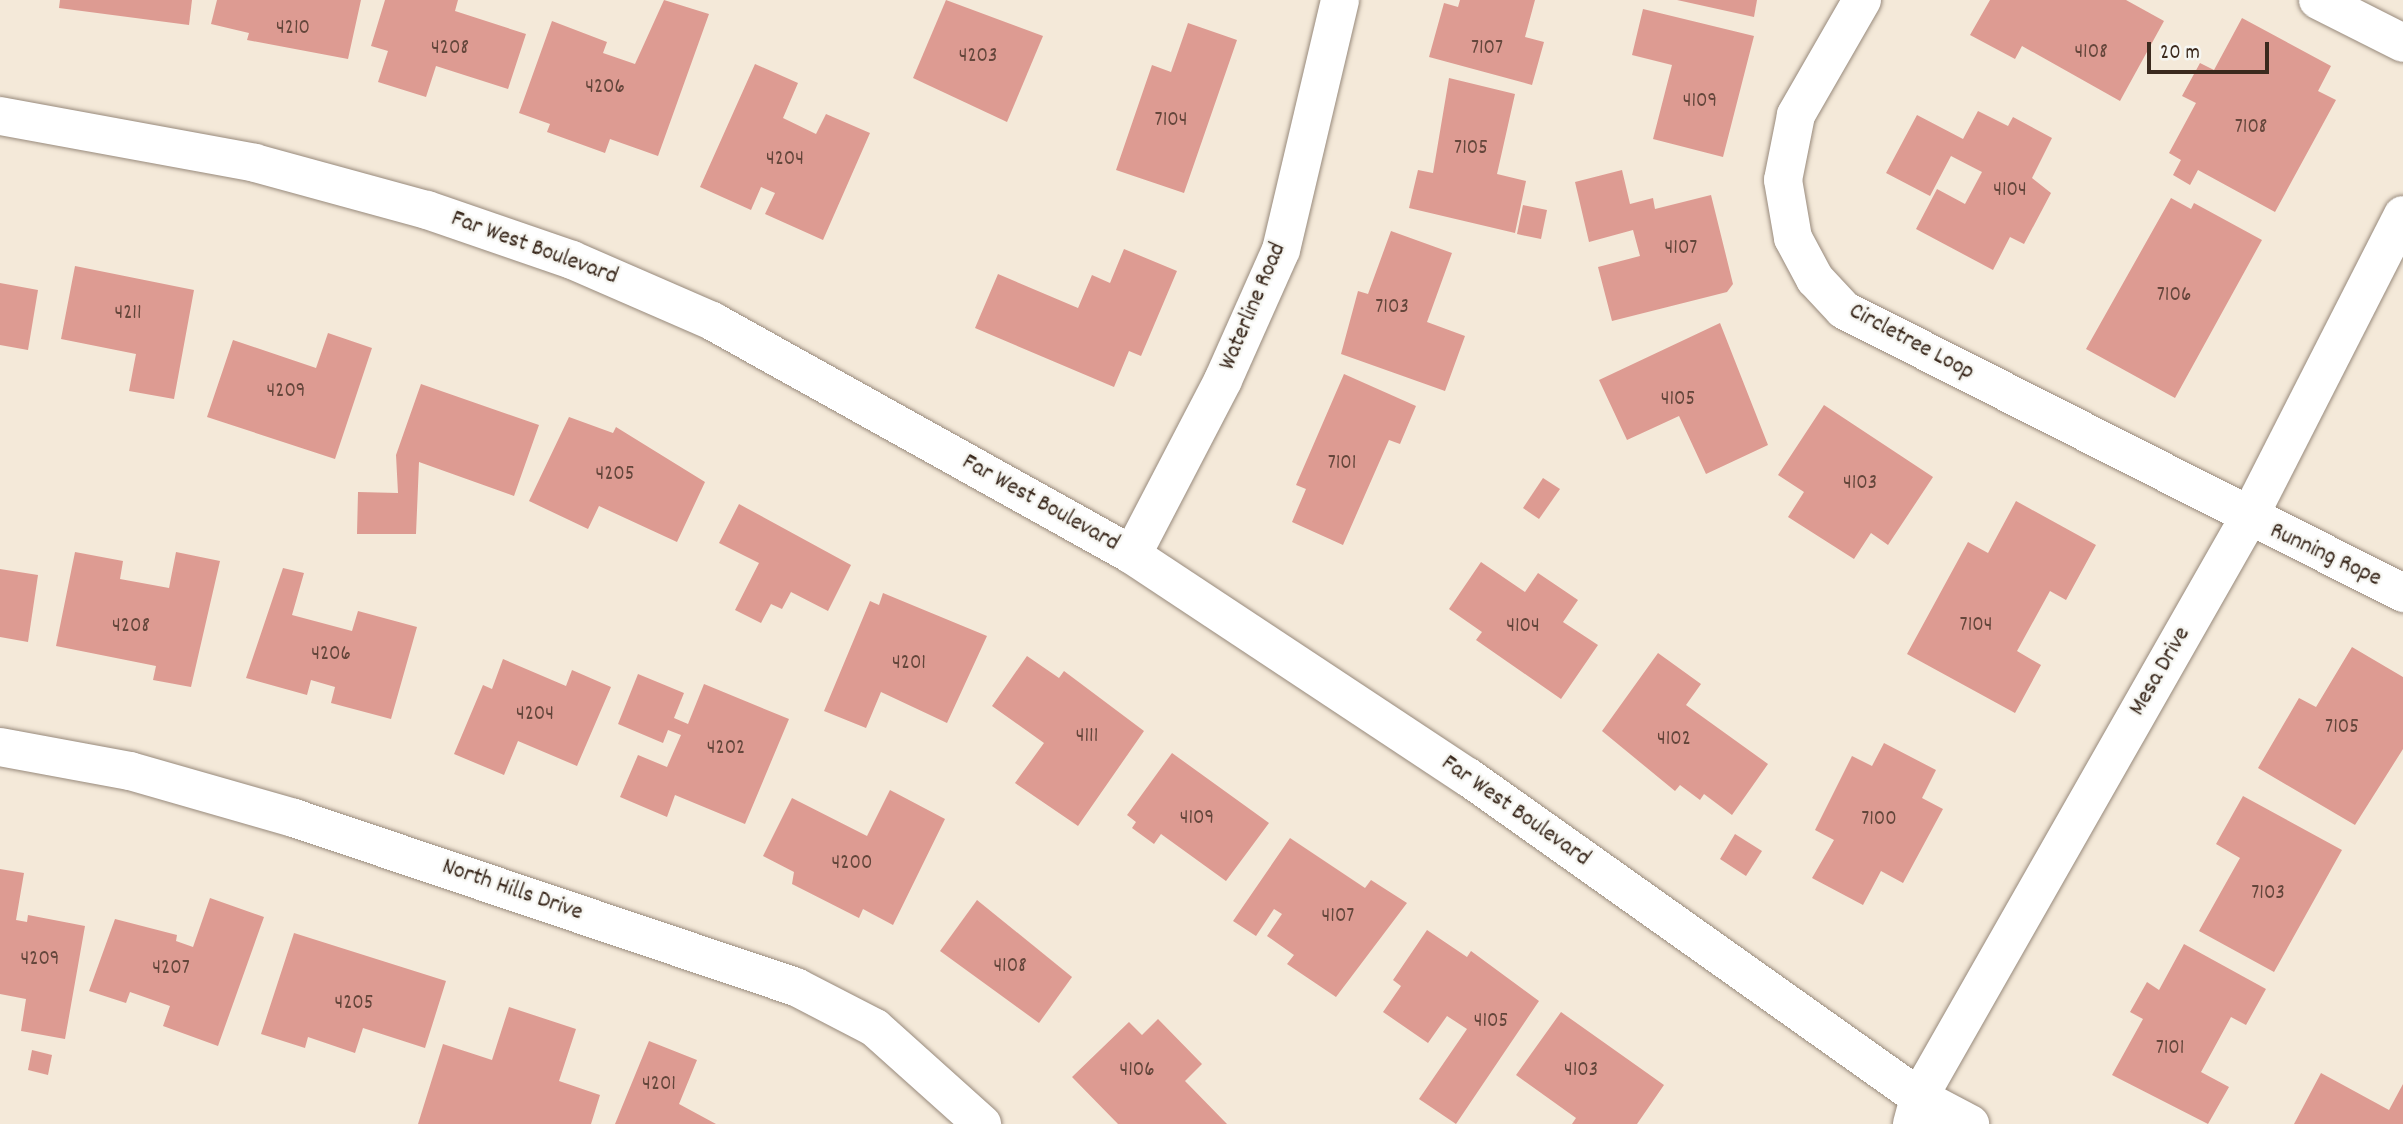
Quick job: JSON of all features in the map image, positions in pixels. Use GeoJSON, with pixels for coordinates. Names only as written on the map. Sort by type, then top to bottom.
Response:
{"type":"FeatureCollection","features":[{"type":"Feature","properties":{"kind":"street","name":"Waterline Road"},"geometry":{"type":"LineString","coordinates":[[1132,555],[1223,380],[1281,250],[1340,0]]}},
{"type":"Feature","properties":{"kind":"street","name":"Circletree Loop"},"geometry":{"type":"LineString","coordinates":[[1862,0],[1796,115],[1783,180],[1793,238],[1815,279],[1844,310],[2248,519]]}},
{"type":"Feature","properties":{"kind":"street"},"geometry":{"type":"LineString","coordinates":[[2318,0],[2403,43]]}},
{"type":"Feature","properties":{"kind":"street","name":"Far West Boulevard"},"geometry":{"type":"LineString","coordinates":[[0,116],[255,163],[427,210],[572,260],[712,321],[1132,555],[1468,777],[1916,1110],[1970,1124]]}},
{"type":"Feature","properties":{"kind":"street","name":"Mesa Drive"},"geometry":{"type":"LineString","coordinates":[[1916,1110],[2248,519],[2403,215]]}},
{"type":"Feature","properties":{"kind":"street","name":"Running Rope"},"geometry":{"type":"LineString","coordinates":[[2248,519],[2403,593]]}},
{"type":"Feature","properties":{"kind":"street","name":"North Hills Drive"},"geometry":{"type":"LineString","coordinates":[[0,747],[130,771],[294,818],[796,987],[874,1028],[982,1124]]}},
{"type":"Feature","properties":{"kind":"building"},"geometry":{"type":"Polygon","coordinates":[[[60,0],[192,0],[189,25],[59,8],[60,0]]]}},
{"type":"Feature","properties":{"kind":"building"},"geometry":{"type":"Polygon","coordinates":[[[217,0],[361,0],[348,59],[247,40],[249,33],[211,24],[217,0]]]}},
{"type":"Feature","properties":{"kind":"building"},"geometry":{"type":"Polygon","coordinates":[[[385,0],[458,0],[455,11],[526,34],[508,89],[436,66],[426,97],[378,82],[388,51],[371,46],[385,0]]]}},
{"type":"Feature","properties":{"kind":"building"},"geometry":{"type":"Polygon","coordinates":[[[664,0],[709,14],[658,156],[610,139],[605,153],[547,132],[550,124],[519,113],[552,21],[607,42],[603,53],[635,64],[664,0]]]}},
{"type":"Feature","properties":{"kind":"building"},"geometry":{"type":"Polygon","coordinates":[[[946,0],[1043,36],[1007,122],[913,78],[946,0]]]}},
{"type":"Feature","properties":{"kind":"building"},"geometry":{"type":"Polygon","coordinates":[[[1460,0],[1535,0],[1525,37],[1544,42],[1532,85],[1429,57],[1444,3],[1458,7],[1460,0]]]}},
{"type":"Feature","properties":{"kind":"building"},"geometry":{"type":"Polygon","coordinates":[[[1677,0],[1757,0],[1754,17],[1677,0]]]}},
{"type":"Feature","properties":{"kind":"building"},"geometry":{"type":"Polygon","coordinates":[[[1990,0],[2126,0],[2164,21],[2120,101],[2022,46],[2015,59],[1970,35],[1990,0]]]}},
{"type":"Feature","properties":{"kind":"building"},"geometry":{"type":"Polygon","coordinates":[[[1643,9],[1754,36],[1723,157],[1653,139],[1672,65],[1632,55],[1643,9]]]}},
{"type":"Feature","properties":{"kind":"building"},"geometry":{"type":"Polygon","coordinates":[[[2242,18],[2331,66],[2318,91],[2336,100],[2275,212],[2198,170],[2190,185],[2173,175],[2181,160],[2169,153],[2196,103],[2182,96],[2200,63],[2214,70],[2242,18]]]}},
{"type":"Feature","properties":{"kind":"building"},"geometry":{"type":"Polygon","coordinates":[[[1188,23],[1237,40],[1184,193],[1116,170],[1152,65],[1171,72],[1188,23]]]}},
{"type":"Feature","properties":{"kind":"building"},"geometry":{"type":"Polygon","coordinates":[[[755,64],[798,83],[783,118],[816,134],[826,114],[870,133],[823,240],[765,214],[775,193],[761,187],[751,210],[700,187],[755,64]]]}},
{"type":"Feature","properties":{"kind":"building"},"geometry":{"type":"Polygon","coordinates":[[[1449,78],[1515,94],[1497,174],[1526,181],[1515,233],[1409,208],[1418,170],[1433,173],[1449,78]]]}},
{"type":"Feature","properties":{"kind":"building"},"geometry":{"type":"Polygon","coordinates":[[[1978,111],[2008,126],[2013,117],[2052,138],[2032,178],[2051,193],[2024,244],[2010,237],[1993,270],[1916,229],[1937,189],[1965,204],[1982,172],[1951,156],[1930,196],[1886,173],[1917,115],[1963,139],[1978,111]]]}},
{"type":"Feature","properties":{"kind":"building"},"geometry":{"type":"Polygon","coordinates":[[[1622,170],[1630,204],[1653,198],[1655,209],[1711,195],[1733,284],[1727,292],[1612,321],[1598,267],[1640,256],[1633,230],[1589,242],[1575,182],[1622,170]]]}},
{"type":"Feature","properties":{"kind":"building"},"geometry":{"type":"Polygon","coordinates":[[[2171,198],[2191,209],[2194,203],[2262,240],[2175,398],[2086,349],[2171,198]]]}},
{"type":"Feature","properties":{"kind":"building"},"geometry":{"type":"Polygon","coordinates":[[[1523,205],[1547,210],[1541,239],[1517,234],[1523,205]]]}},
{"type":"Feature","properties":{"kind":"building"},"geometry":{"type":"Polygon","coordinates":[[[1391,231],[1452,253],[1427,322],[1465,336],[1445,391],[1341,354],[1358,291],[1368,294],[1391,231]]]}},
{"type":"Feature","properties":{"kind":"building"},"geometry":{"type":"Polygon","coordinates":[[[1124,249],[1177,271],[1141,356],[1129,351],[1114,387],[975,328],[998,274],[1078,308],[1092,275],[1110,283],[1124,249]]]}},
{"type":"Feature","properties":{"kind":"building"},"geometry":{"type":"Polygon","coordinates":[[[75,266],[194,290],[174,399],[129,391],[136,354],[61,339],[75,266]]]}},
{"type":"Feature","properties":{"kind":"building"},"geometry":{"type":"Polygon","coordinates":[[[0,283],[38,290],[28,350],[0,345],[0,283]]]}},
{"type":"Feature","properties":{"kind":"building"},"geometry":{"type":"Polygon","coordinates":[[[1720,323],[1768,445],[1706,474],[1679,416],[1627,440],[1599,380],[1720,323]]]}},
{"type":"Feature","properties":{"kind":"building"},"geometry":{"type":"Polygon","coordinates":[[[328,333],[372,348],[335,459],[207,417],[233,340],[316,368],[328,333]]]}},
{"type":"Feature","properties":{"kind":"building"},"geometry":{"type":"Polygon","coordinates":[[[1344,374],[1416,406],[1400,444],[1389,440],[1343,545],[1292,522],[1306,489],[1296,485],[1344,374]]]}},
{"type":"Feature","properties":{"kind":"building"},"geometry":{"type":"Polygon","coordinates":[[[421,384],[539,425],[514,496],[419,462],[416,534],[357,534],[358,492],[398,493],[396,455],[421,384]]]}},
{"type":"Feature","properties":{"kind":"building"},"geometry":{"type":"Polygon","coordinates":[[[1824,405],[1933,477],[1888,545],[1871,533],[1854,559],[1788,517],[1804,492],[1778,475],[1824,405]]]}},
{"type":"Feature","properties":{"kind":"building"},"geometry":{"type":"Polygon","coordinates":[[[569,417],[613,433],[616,427],[705,482],[677,542],[599,506],[588,529],[529,501],[569,417]]]}},
{"type":"Feature","properties":{"kind":"building"},"geometry":{"type":"Polygon","coordinates":[[[1543,478],[1560,489],[1539,519],[1523,508],[1543,478]]]}},
{"type":"Feature","properties":{"kind":"building"},"geometry":{"type":"Polygon","coordinates":[[[2016,501],[2096,545],[2066,600],[2050,591],[2017,651],[2041,665],[2015,713],[1907,654],[1968,542],[1988,553],[2016,501]]]}},
{"type":"Feature","properties":{"kind":"building"},"geometry":{"type":"Polygon","coordinates":[[[739,504],[851,565],[828,611],[791,592],[782,609],[771,604],[761,623],[735,610],[759,563],[719,543],[739,504]]]}},
{"type":"Feature","properties":{"kind":"building"},"geometry":{"type":"Polygon","coordinates":[[[75,552],[123,561],[120,579],[169,588],[176,552],[220,561],[191,687],[153,680],[156,666],[56,646],[75,552]]]}},
{"type":"Feature","properties":{"kind":"building"},"geometry":{"type":"Polygon","coordinates":[[[1481,562],[1525,592],[1538,573],[1578,600],[1563,622],[1598,645],[1561,699],[1476,640],[1482,632],[1449,609],[1481,562]]]}},
{"type":"Feature","properties":{"kind":"building"},"geometry":{"type":"Polygon","coordinates":[[[283,568],[304,573],[292,615],[352,631],[358,611],[417,627],[391,719],[331,703],[335,687],[311,680],[307,695],[246,678],[283,568]]]}},
{"type":"Feature","properties":{"kind":"building"},"geometry":{"type":"Polygon","coordinates":[[[0,569],[38,575],[28,642],[0,637],[0,569]]]}},
{"type":"Feature","properties":{"kind":"building"},"geometry":{"type":"Polygon","coordinates":[[[883,593],[987,636],[947,723],[881,692],[866,728],[824,711],[870,601],[879,605],[883,593]]]}},
{"type":"Feature","properties":{"kind":"building"},"geometry":{"type":"Polygon","coordinates":[[[2352,647],[2403,677],[2403,749],[2355,825],[2258,768],[2299,698],[2316,707],[2352,647]]]}},
{"type":"Feature","properties":{"kind":"building"},"geometry":{"type":"Polygon","coordinates":[[[1658,653],[1701,684],[1686,705],[1768,764],[1732,815],[1704,794],[1700,800],[1680,785],[1675,791],[1602,731],[1658,653]]]}},
{"type":"Feature","properties":{"kind":"building"},"geometry":{"type":"Polygon","coordinates":[[[1027,656],[1059,678],[1064,671],[1144,731],[1078,826],[1015,783],[1044,743],[992,706],[1027,656]]]}},
{"type":"Feature","properties":{"kind":"building"},"geometry":{"type":"Polygon","coordinates":[[[503,659],[566,686],[572,670],[611,687],[577,766],[518,741],[504,775],[454,754],[483,685],[492,689],[503,659]]]}},
{"type":"Feature","properties":{"kind":"building"},"geometry":{"type":"Polygon","coordinates":[[[638,674],[684,693],[674,718],[688,724],[704,684],[789,719],[745,824],[675,795],[667,817],[620,797],[638,755],[667,767],[681,735],[668,730],[663,743],[618,724],[638,674]]]}},
{"type":"Feature","properties":{"kind":"building"},"geometry":{"type":"Polygon","coordinates":[[[1884,743],[1936,770],[1922,798],[1943,809],[1903,883],[1881,871],[1863,905],[1812,878],[1834,840],[1815,830],[1852,756],[1872,766],[1884,743]]]}},
{"type":"Feature","properties":{"kind":"building"},"geometry":{"type":"Polygon","coordinates":[[[1172,753],[1269,823],[1226,881],[1161,834],[1154,844],[1132,828],[1136,822],[1127,815],[1172,753]]]}},
{"type":"Feature","properties":{"kind":"building"},"geometry":{"type":"Polygon","coordinates":[[[890,790],[945,819],[893,925],[863,909],[859,918],[792,884],[794,872],[763,856],[792,798],[867,836],[890,790]]]}},
{"type":"Feature","properties":{"kind":"building"},"geometry":{"type":"Polygon","coordinates":[[[2243,796],[2342,850],[2274,972],[2199,931],[2240,858],[2216,844],[2243,796]]]}},
{"type":"Feature","properties":{"kind":"building"},"geometry":{"type":"Polygon","coordinates":[[[1735,834],[1762,851],[1746,876],[1720,859],[1735,834]]]}},
{"type":"Feature","properties":{"kind":"building"},"geometry":{"type":"Polygon","coordinates":[[[1290,838],[1365,888],[1371,880],[1407,903],[1336,997],[1287,964],[1294,955],[1267,936],[1282,914],[1274,909],[1256,936],[1233,921],[1290,838]]]}},
{"type":"Feature","properties":{"kind":"building"},"geometry":{"type":"Polygon","coordinates":[[[0,869],[24,873],[16,920],[27,922],[28,915],[85,926],[65,1039],[21,1031],[26,999],[0,994],[0,869]]]}},
{"type":"Feature","properties":{"kind":"building"},"geometry":{"type":"Polygon","coordinates":[[[210,898],[264,917],[218,1046],[163,1026],[170,1006],[130,992],[126,1003],[89,991],[115,919],[177,935],[176,941],[193,947],[210,898]]]}},
{"type":"Feature","properties":{"kind":"building"},"geometry":{"type":"Polygon","coordinates":[[[977,900],[1072,977],[1039,1023],[940,951],[977,900]]]}},
{"type":"Feature","properties":{"kind":"building"},"geometry":{"type":"Polygon","coordinates":[[[1427,930],[1467,957],[1471,951],[1539,1001],[1456,1124],[1419,1099],[1467,1029],[1447,1016],[1428,1043],[1383,1012],[1401,986],[1393,980],[1427,930]]]}},
{"type":"Feature","properties":{"kind":"building"},"geometry":{"type":"Polygon","coordinates":[[[294,933],[446,981],[425,1048],[363,1028],[355,1053],[308,1037],[305,1048],[261,1034],[294,933]]]}},
{"type":"Feature","properties":{"kind":"building"},"geometry":{"type":"Polygon","coordinates":[[[2184,944],[2266,989],[2246,1025],[2231,1017],[2201,1072],[2229,1087],[2208,1124],[2112,1075],[2143,1019],[2130,1012],[2147,982],[2159,990],[2184,944]]]}},
{"type":"Feature","properties":{"kind":"building"},"geometry":{"type":"Polygon","coordinates":[[[509,1007],[576,1029],[559,1081],[600,1095],[591,1124],[418,1124],[443,1044],[492,1060],[509,1007]]]}},
{"type":"Feature","properties":{"kind":"building"},"geometry":{"type":"Polygon","coordinates":[[[1561,1012],[1664,1085],[1637,1124],[1572,1124],[1576,1118],[1516,1075],[1561,1012]]]}},
{"type":"Feature","properties":{"kind":"building"},"geometry":{"type":"Polygon","coordinates":[[[1158,1019],[1202,1064],[1185,1081],[1227,1124],[1118,1124],[1072,1077],[1129,1022],[1142,1035],[1158,1019]]]}},
{"type":"Feature","properties":{"kind":"building"},"geometry":{"type":"Polygon","coordinates":[[[649,1041],[697,1060],[679,1104],[716,1124],[615,1124],[649,1041]]]}},
{"type":"Feature","properties":{"kind":"building"},"geometry":{"type":"Polygon","coordinates":[[[32,1050],[52,1055],[48,1075],[28,1070],[32,1050]]]}},
{"type":"Feature","properties":{"kind":"building"},"geometry":{"type":"Polygon","coordinates":[[[2321,1073],[2389,1110],[2403,1084],[2403,1124],[2294,1124],[2321,1073]]]}}]}
